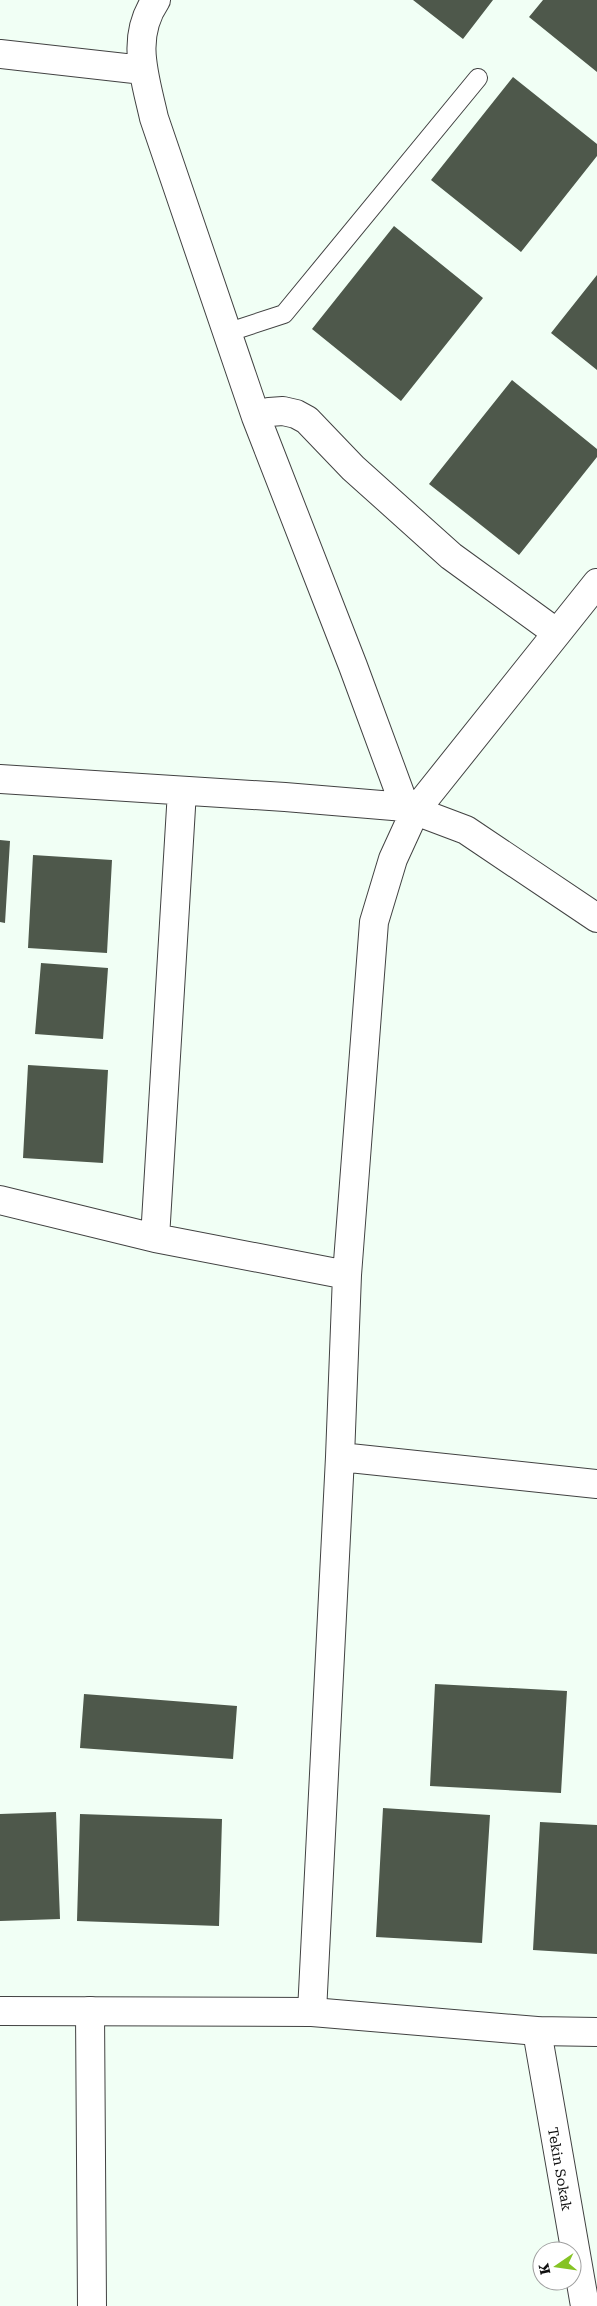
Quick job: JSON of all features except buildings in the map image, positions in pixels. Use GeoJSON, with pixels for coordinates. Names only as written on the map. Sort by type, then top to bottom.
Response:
{"type":"FeatureCollection","features":[{"type":"Feature","properties":{"kind":"street"},"geometry":{"type":"LineString","coordinates":[[156,0],[150,9],[140,34],[143,70],[154,118],[226,334],[256,417],[410,809]]}},
{"type":"Feature","properties":{"kind":"street"},"geometry":{"type":"LineString","coordinates":[[0,54],[143,70]]}},
{"type":"Feature","properties":{"kind":"street"},"geometry":{"type":"LineString","coordinates":[[256,417],[269,412],[283,412],[296,414],[307,420],[353,468],[444,550],[503,596],[557,633]]}},
{"type":"Feature","properties":{"kind":"street"},"geometry":{"type":"LineString","coordinates":[[312,2012],[340,1457],[347,1275],[374,922],[410,809],[597,583]]}},
{"type":"Feature","properties":{"kind":"street"},"geometry":{"type":"LineString","coordinates":[[0,779],[182,790],[410,809],[466,830],[597,918]]}},
{"type":"Feature","properties":{"kind":"street"},"geometry":{"type":"LineString","coordinates":[[155,1238],[182,790]]}},
{"type":"Feature","properties":{"kind":"street"},"geometry":{"type":"LineString","coordinates":[[0,1200],[155,1238],[347,1275]]}},
{"type":"Feature","properties":{"kind":"street"},"geometry":{"type":"LineString","coordinates":[[340,1457],[597,1484]]}},
{"type":"Feature","properties":{"kind":"street"},"geometry":{"type":"LineString","coordinates":[[0,2011],[312,2012],[537,2031],[597,2032]]}},
{"type":"Feature","properties":{"kind":"street"},"geometry":{"type":"LineString","coordinates":[[90,2011],[92,2306]]}},
{"type":"Feature","properties":{"kind":"street","name":"Tekin Sokak"},"geometry":{"type":"LineString","coordinates":[[537,2031],[586,2306]]}},
{"type":"Feature","properties":{"kind":"lane"},"geometry":{"type":"LineString","coordinates":[[226,334],[284,314],[478,78]]}}]}
